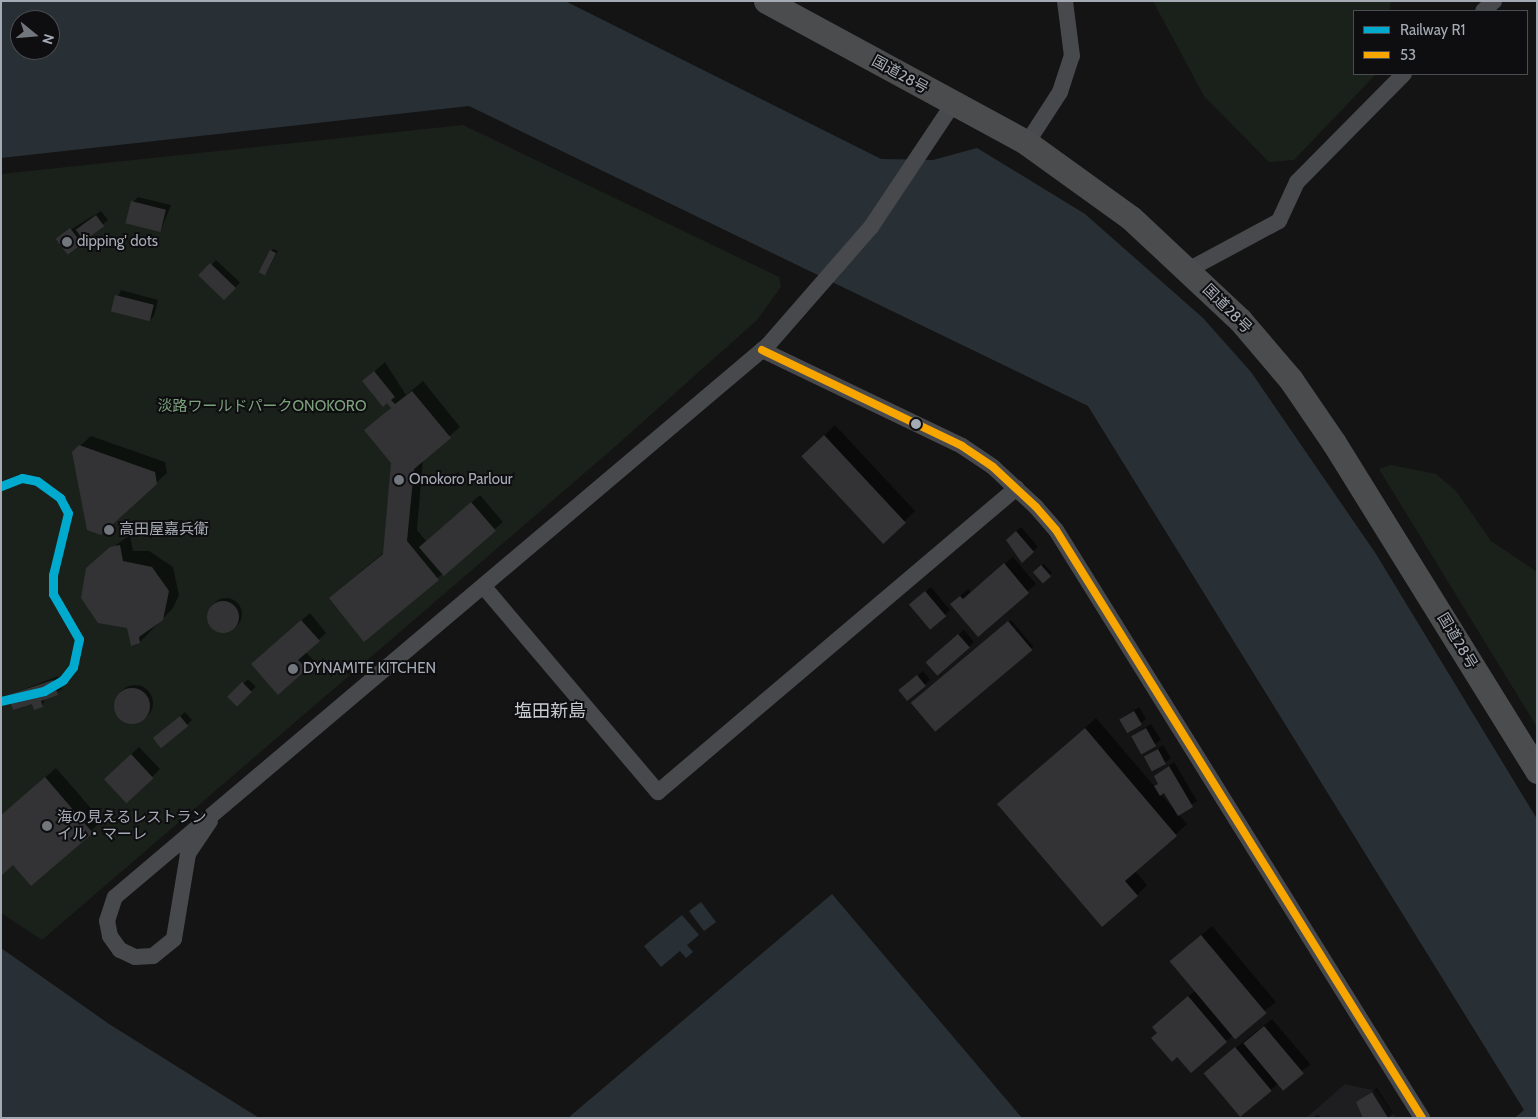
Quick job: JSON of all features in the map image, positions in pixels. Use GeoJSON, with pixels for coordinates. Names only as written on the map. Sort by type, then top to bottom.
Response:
{"type":"FeatureCollection","features":[{"type":"Feature","properties":{"kind":"highway","name":"国道28号"},"geometry":{"type":"LineString","coordinates":[[766,1],[1027,143],[1131,218],[1240,320],[1291,380],[1392,533],[1537,771]]}},
{"type":"Feature","properties":{"kind":"street"},"geometry":{"type":"LineString","coordinates":[[1027,143],[1060,92],[1072,56],[1065,1]]}},
{"type":"Feature","properties":{"kind":"street"},"geometry":{"type":"LineString","coordinates":[[1484,10],[1494,1]]}},
{"type":"Feature","properties":{"kind":"street"},"geometry":{"type":"LineString","coordinates":[[1188,270],[1279,221],[1297,182],[1403,75]]}},
{"type":"Feature","properties":{"kind":"street"},"geometry":{"type":"LineString","coordinates":[[210,821],[188,854],[174,939],[152,956],[135,957],[120,950],[108,928],[115,897],[210,821],[762,350],[811,298],[871,227],[953,104]]}},
{"type":"Feature","properties":{"kind":"street"},"geometry":{"type":"LineString","coordinates":[[762,350],[962,446],[1017,488],[1056,530],[1422,1118]]}},
{"type":"Feature","properties":{"kind":"street"},"geometry":{"type":"LineString","coordinates":[[484,587],[658,792],[1017,488]]}},
{"type":"Feature","properties":{"kind":"shaded area"},"geometry":{"type":"Polygon","coordinates":[[[1,1],[565,1],[881,159],[933,160],[977,148],[1085,214],[1203,318],[1251,372],[1376,554],[1537,819],[1537,1118],[1515,1118],[1524,1110],[1088,406],[469,106],[1,158],[1,1]]]}},
{"type":"Feature","properties":{"kind":"shaded area"},"geometry":{"type":"Polygon","coordinates":[[[832,894],[1022,1118],[568,1118],[832,894]]]}},
{"type":"Feature","properties":{"kind":"shaded area"},"geometry":{"type":"Polygon","coordinates":[[[701,902],[716,922],[704,931],[689,911],[701,902]]]}},
{"type":"Feature","properties":{"kind":"shaded area"},"geometry":{"type":"Polygon","coordinates":[[[682,915],[699,935],[687,945],[693,952],[686,958],[680,951],[661,967],[644,946],[682,915]]]}},
{"type":"Feature","properties":{"kind":"shaded area"},"geometry":{"type":"Polygon","coordinates":[[[1,948],[109,1024],[259,1118],[1,1118],[1,948]]]}},
{"type":"Feature","properties":{"kind":"shaded area"},"geometry":{"type":"Polygon","coordinates":[[[1345,1084],[1377,1091],[1396,1118],[1306,1118],[1345,1084]]]}},
{"type":"Feature","properties":{"kind":"green space"},"geometry":{"type":"Polygon","coordinates":[[[1153,1],[1391,1],[1389,10],[1353,10],[1353,75],[1375,75],[1294,160],[1269,162],[1204,96],[1153,1]]]}},
{"type":"Feature","properties":{"kind":"green space","name":"淡路ワールドパークONOKORO"},"geometry":{"type":"Polygon","coordinates":[[[463,125],[779,277],[781,287],[757,320],[609,452],[42,940],[1,913],[1,174],[463,125]]]}},
{"type":"Feature","properties":{"kind":"green space"},"geometry":{"type":"Polygon","coordinates":[[[1391,465],[1436,474],[1456,491],[1491,541],[1537,572],[1537,727],[1379,469],[1391,465]]]}},
{"type":"Feature","properties":{"kind":"building"},"geometry":{"type":"Polygon","coordinates":[[[131,201],[166,210],[160,232],[125,223],[131,201]]]}},
{"type":"Feature","properties":{"kind":"building"},"geometry":{"type":"Polygon","coordinates":[[[96,215],[104,226],[84,241],[76,230],[96,215]]]}},
{"type":"Feature","properties":{"kind":"building"},"geometry":{"type":"Polygon","coordinates":[[[70,228],[82,244],[68,255],[56,239],[70,228]]]}},
{"type":"Feature","properties":{"kind":"building"},"geometry":{"type":"Polygon","coordinates":[[[270,250],[276,253],[265,275],[259,272],[270,250]]]}},
{"type":"Feature","properties":{"kind":"building"},"geometry":{"type":"Polygon","coordinates":[[[210,263],[236,288],[224,300],[198,275],[210,263]]]}},
{"type":"Feature","properties":{"kind":"building"},"geometry":{"type":"Polygon","coordinates":[[[115,295],[154,305],[150,321],[111,311],[115,295]]]}},
{"type":"Feature","properties":{"kind":"building"},"geometry":{"type":"Polygon","coordinates":[[[374,371],[395,397],[391,400],[395,404],[412,391],[451,438],[414,469],[407,541],[439,580],[364,642],[329,598],[383,554],[391,463],[364,430],[391,408],[387,403],[383,407],[362,381],[374,371]]]}},
{"type":"Feature","properties":{"kind":"building"},"geometry":{"type":"Polygon","coordinates":[[[824,435],[906,523],[883,544],[801,456],[824,435]]]}},
{"type":"Feature","properties":{"kind":"building"},"geometry":{"type":"Polygon","coordinates":[[[79,445],[155,472],[157,484],[101,535],[87,530],[72,452],[79,445]]]}},
{"type":"Feature","properties":{"kind":"building"},"geometry":{"type":"Polygon","coordinates":[[[471,502],[496,531],[444,576],[419,547],[471,502]]]}},
{"type":"Feature","properties":{"kind":"building"},"geometry":{"type":"Polygon","coordinates":[[[1016,531],[1034,552],[1022,563],[1006,540],[1016,531]]]}},
{"type":"Feature","properties":{"kind":"building"},"geometry":{"type":"Polygon","coordinates":[[[120,545],[123,561],[152,567],[169,591],[163,620],[139,637],[140,643],[131,646],[127,628],[98,623],[81,598],[86,568],[110,547],[120,545]]]}},
{"type":"Feature","properties":{"kind":"building"},"geometry":{"type":"Polygon","coordinates":[[[1004,563],[1029,593],[978,637],[950,604],[960,596],[963,599],[1004,563]]]}},
{"type":"Feature","properties":{"kind":"building"},"geometry":{"type":"Polygon","coordinates":[[[1041,565],[1051,576],[1043,584],[1033,572],[1041,565]]]}},
{"type":"Feature","properties":{"kind":"building"},"geometry":{"type":"Polygon","coordinates":[[[925,591],[946,616],[930,630],[909,604],[925,591]]]}},
{"type":"Feature","properties":{"kind":"building"},"geometry":{"type":"Polygon","coordinates":[[[223,601],[229,602],[234,606],[238,611],[238,623],[234,628],[229,632],[223,633],[217,632],[212,628],[208,623],[207,617],[208,611],[212,606],[217,602],[223,601]]]}},
{"type":"Feature","properties":{"kind":"building"},"geometry":{"type":"Polygon","coordinates":[[[301,620],[320,641],[298,660],[307,669],[278,695],[251,664],[301,620]]]}},
{"type":"Feature","properties":{"kind":"building"},"geometry":{"type":"Polygon","coordinates":[[[1008,621],[1032,650],[935,732],[911,703],[1008,621]]]}},
{"type":"Feature","properties":{"kind":"building"},"geometry":{"type":"Polygon","coordinates":[[[958,634],[970,648],[937,676],[926,662],[958,634]]]}},
{"type":"Feature","properties":{"kind":"building"},"geometry":{"type":"Polygon","coordinates":[[[917,675],[926,686],[907,701],[898,690],[917,675]]]}},
{"type":"Feature","properties":{"kind":"building"},"geometry":{"type":"Polygon","coordinates":[[[53,680],[58,695],[41,701],[43,707],[34,710],[32,704],[13,710],[8,695],[53,680]]]}},
{"type":"Feature","properties":{"kind":"building"},"geometry":{"type":"Polygon","coordinates":[[[242,682],[252,692],[237,707],[227,697],[242,682]]]}},
{"type":"Feature","properties":{"kind":"building"},"geometry":{"type":"Polygon","coordinates":[[[132,688],[144,694],[150,706],[144,718],[132,724],[120,718],[114,706],[120,694],[132,688]]]}},
{"type":"Feature","properties":{"kind":"building"},"geometry":{"type":"Polygon","coordinates":[[[1134,711],[1142,725],[1127,733],[1119,720],[1134,711]]]}},
{"type":"Feature","properties":{"kind":"building"},"geometry":{"type":"Polygon","coordinates":[[[180,716],[188,726],[161,748],[153,738],[180,716]]]}},
{"type":"Feature","properties":{"kind":"building"},"geometry":{"type":"Polygon","coordinates":[[[1085,728],[1177,836],[1125,881],[1138,896],[1102,927],[997,804],[1085,728]]]}},
{"type":"Feature","properties":{"kind":"building"},"geometry":{"type":"Polygon","coordinates":[[[1146,728],[1156,746],[1141,755],[1131,736],[1146,728]]]}},
{"type":"Feature","properties":{"kind":"building"},"geometry":{"type":"Polygon","coordinates":[[[1158,749],[1166,764],[1152,772],[1144,757],[1158,749]]]}},
{"type":"Feature","properties":{"kind":"building"},"geometry":{"type":"Polygon","coordinates":[[[131,754],[154,778],[126,803],[104,779],[131,754]]]}},
{"type":"Feature","properties":{"kind":"building"},"geometry":{"type":"Polygon","coordinates":[[[1169,766],[1193,807],[1178,816],[1164,793],[1160,796],[1154,786],[1158,784],[1154,776],[1169,766]]]}},
{"type":"Feature","properties":{"kind":"building"},"geometry":{"type":"Polygon","coordinates":[[[45,777],[93,833],[31,886],[13,865],[1,876],[1,815],[45,777]]]}},
{"type":"Feature","properties":{"kind":"building"},"geometry":{"type":"Polygon","coordinates":[[[1201,935],[1267,1013],[1235,1039],[1170,961],[1201,935]]]}},
{"type":"Feature","properties":{"kind":"building"},"geometry":{"type":"Polygon","coordinates":[[[1188,996],[1227,1042],[1191,1073],[1177,1057],[1172,1062],[1151,1038],[1157,1033],[1152,1027],[1188,996]]]}},
{"type":"Feature","properties":{"kind":"building"},"geometry":{"type":"Polygon","coordinates":[[[1264,1026],[1304,1073],[1283,1091],[1243,1043],[1264,1026]]]}},
{"type":"Feature","properties":{"kind":"building"},"geometry":{"type":"Polygon","coordinates":[[[1235,1047],[1272,1091],[1240,1117],[1204,1073],[1235,1047]]]}},
{"type":"Feature","properties":{"kind":"building"},"geometry":{"type":"Polygon","coordinates":[[[1372,1092],[1388,1118],[1363,1118],[1356,1102],[1372,1092]]]}},
{"type":"Feature","properties":{"kind":"rail line","name":"R1"},"geometry":{"type":"LineString","coordinates":[[1,486],[22,478],[37,481],[60,498],[68,513],[53,575],[53,594],[79,639],[73,667],[63,680],[44,691],[1,701]]}},
{"type":"Feature","properties":{"kind":"transit line","name":"53"},"geometry":{"type":"LineString","coordinates":[[762,350],[962,446],[993,467],[1036,507],[1056,530],[1422,1118]]}},
{"type":"Feature","properties":{"kind":"place","name":"dipping' dots"},"geometry":{"type":"Point","coordinates":[67,242]}},
{"type":"Feature","properties":{"kind":"place","name":"Onokoro Parlour"},"geometry":{"type":"Point","coordinates":[399,480]}},
{"type":"Feature","properties":{"kind":"place","name":"高田屋嘉兵衛"},"geometry":{"type":"Point","coordinates":[109,530]}},
{"type":"Feature","properties":{"kind":"place","name":"DYNAMITE KITCHEN"},"geometry":{"type":"Point","coordinates":[293,669]}},
{"type":"Feature","properties":{"kind":"place","name":"海の見えるレストラン イル・マーレ"},"geometry":{"type":"Point","coordinates":[47,826]}},
{"type":"Feature","properties":{"kind":"district","name":"塩田新島"},"geometry":{"type":"Point","coordinates":[550,711]}}]}
